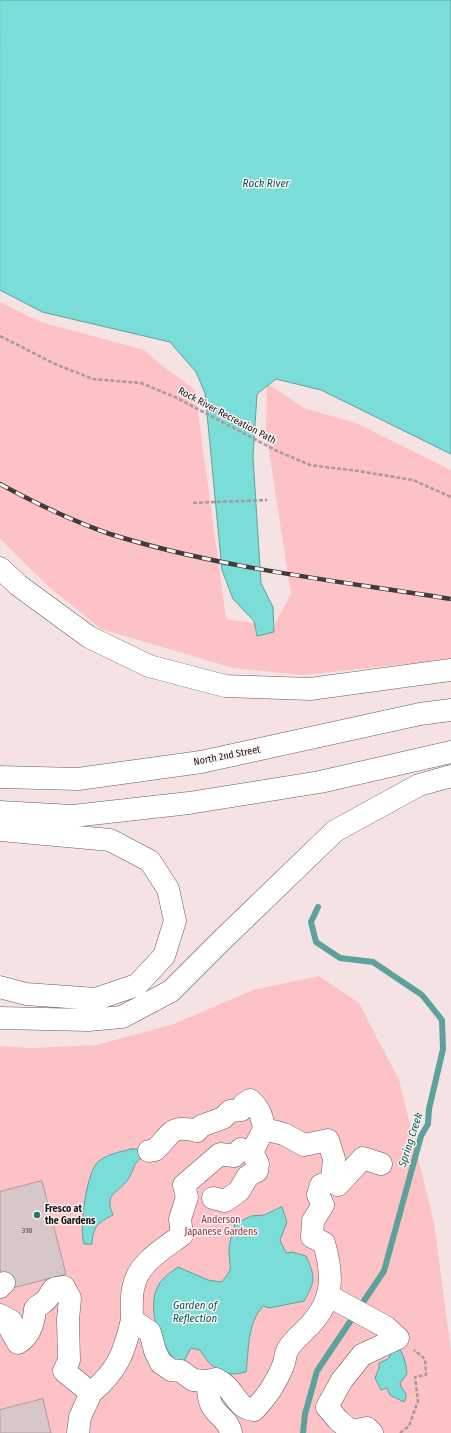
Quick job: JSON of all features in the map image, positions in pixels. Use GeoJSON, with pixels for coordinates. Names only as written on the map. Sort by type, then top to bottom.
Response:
{"type":"FeatureCollection","features":[{"type":"Feature","properties":{"kind":"main road"},"geometry":{"type":"LineString","coordinates":[[0,568],[18,585],[89,637],[149,666],[225,686],[310,689],[451,670]]}},
{"type":"Feature","properties":{"kind":"main road","name":"North 2nd Street"},"geometry":{"type":"LineString","coordinates":[[0,777],[78,779],[201,762],[420,714],[451,710]]}},
{"type":"Feature","properties":{"kind":"main road"},"geometry":{"type":"LineString","coordinates":[[0,812],[73,816],[189,803],[320,782],[451,752]]}},
{"type":"Feature","properties":{"kind":"main road"},"geometry":{"type":"LineString","coordinates":[[0,1018],[88,1020],[122,1017],[171,991],[220,941],[335,831],[419,785],[451,776]]}},
{"type":"Feature","properties":{"kind":"main road"},"geometry":{"type":"LineString","coordinates":[[0,830],[110,840],[150,860],[168,889],[175,921],[164,956],[137,985],[96,999],[26,994],[0,987]]}},
{"type":"Feature","properties":{"kind":"main road"},"geometry":{"type":"LineString","coordinates":[[149,1151],[155,1150],[173,1130],[186,1128],[197,1131],[201,1126],[223,1118],[230,1111],[241,1110],[244,1104],[250,1100],[258,1107],[262,1116],[264,1129],[252,1152]]}},
{"type":"Feature","properties":{"kind":"main road"},"geometry":{"type":"LineString","coordinates":[[264,1129],[284,1134],[304,1145],[328,1140],[334,1159],[332,1181]]}},
{"type":"Feature","properties":{"kind":"main road"},"geometry":{"type":"LineString","coordinates":[[78,1433],[80,1417],[91,1393],[104,1382],[115,1369],[123,1353],[132,1320],[133,1288],[140,1271],[155,1253],[182,1235],[180,1219],[187,1196],[184,1185],[220,1154],[234,1156],[241,1149],[252,1152],[258,1164],[257,1171],[248,1176],[239,1192],[225,1201],[213,1198]]}},
{"type":"Feature","properties":{"kind":"main road"},"geometry":{"type":"LineString","coordinates":[[132,1320],[150,1332],[155,1351],[162,1363],[171,1370],[182,1371],[193,1380],[207,1381],[216,1379],[226,1383],[238,1403],[246,1409],[254,1410],[264,1400],[276,1382],[288,1348],[334,1298],[330,1265],[324,1243],[312,1237],[313,1221],[323,1205],[318,1195],[321,1185],[332,1181],[338,1184],[363,1158],[381,1164]]}},
{"type":"Feature","properties":{"kind":"main road"},"geometry":{"type":"LineString","coordinates":[[0,1314],[10,1321],[10,1329],[18,1343],[24,1339],[34,1321],[35,1309],[47,1299],[50,1292],[56,1288],[64,1287],[70,1298],[68,1320],[68,1360],[64,1371],[91,1393]]}},
{"type":"Feature","properties":{"kind":"main road"},"geometry":{"type":"LineString","coordinates":[[334,1298],[392,1332],[362,1355],[342,1380],[327,1407],[338,1420],[351,1431],[367,1428],[372,1433]]}},
{"type":"Feature","properties":{"kind":"main road"},"geometry":{"type":"LineString","coordinates":[[207,1381],[211,1404],[216,1412],[226,1420],[231,1433]]}},
{"type":"Feature","properties":{"kind":"path","name":"Rock River Recreation Path"},"geometry":{"type":"LineString","coordinates":[[0,336],[55,364],[93,379],[141,383],[175,397],[277,451],[310,465],[413,480],[451,497]]}},
{"type":"Feature","properties":{"kind":"path"},"geometry":{"type":"LineString","coordinates":[[193,503],[267,500]]}},
{"type":"Feature","properties":{"kind":"path"},"geometry":{"type":"LineString","coordinates":[[392,1332],[425,1358],[426,1364],[426,1375],[415,1377],[418,1401],[409,1426],[400,1433]]}},
{"type":"Feature","properties":{"kind":"green space"},"geometry":{"type":"Polygon","coordinates":[[[0,302],[41,322],[144,350],[195,390],[226,619],[274,626],[291,594],[266,432],[267,383],[304,408],[356,423],[451,470],[451,659],[303,675],[233,668],[101,629],[47,585],[0,539],[0,302]]]}},
{"type":"Feature","properties":{"kind":"green space","name":"Anderson Japanese Gardens"},"geometry":{"type":"Polygon","coordinates":[[[319,976],[359,1003],[399,1080],[434,1223],[451,1351],[451,1433],[0,1433],[0,1046],[30,1048],[97,1045],[174,1024],[253,990],[319,976]]]}},
{"type":"Feature","properties":{"kind":"water","name":"Rock River"},"geometry":{"type":"Polygon","coordinates":[[[0,0],[451,0],[451,454],[321,390],[276,379],[257,394],[253,457],[261,583],[273,607],[274,632],[257,636],[254,621],[233,599],[222,570],[205,393],[196,372],[170,342],[42,312],[0,290],[0,0]]]}},
{"type":"Feature","properties":{"kind":"water"},"geometry":{"type":"Polygon","coordinates":[[[131,1149],[140,1149],[142,1157],[136,1164],[127,1182],[111,1197],[110,1207],[113,1215],[97,1226],[92,1244],[84,1244],[82,1227],[83,1214],[87,1188],[94,1167],[99,1161],[106,1157],[131,1149]]]}},
{"type":"Feature","properties":{"kind":"water","name":"Garden of Reflection"},"geometry":{"type":"Polygon","coordinates":[[[282,1207],[287,1222],[280,1240],[286,1253],[292,1252],[306,1256],[311,1269],[313,1278],[311,1288],[304,1301],[269,1308],[263,1306],[251,1329],[246,1372],[238,1374],[224,1373],[214,1367],[200,1350],[191,1348],[184,1361],[174,1360],[164,1344],[154,1315],[153,1305],[155,1295],[162,1280],[178,1267],[208,1280],[221,1282],[230,1270],[229,1247],[235,1224],[251,1216],[264,1215],[282,1207]]]}},
{"type":"Feature","properties":{"kind":"water"},"geometry":{"type":"Polygon","coordinates":[[[396,1345],[403,1355],[407,1370],[407,1374],[400,1383],[406,1394],[406,1399],[404,1402],[390,1395],[387,1388],[381,1390],[375,1378],[379,1368],[379,1363],[388,1359],[396,1345]]]}},
{"type":"Feature","properties":{"kind":"building"},"geometry":{"type":"Polygon","coordinates":[[[42,1181],[66,1274],[5,1290],[0,1269],[0,1192],[42,1181]]]}},
{"type":"Feature","properties":{"kind":"building"},"geometry":{"type":"Polygon","coordinates":[[[43,1399],[51,1433],[0,1433],[0,1410],[43,1399]]]}},
{"type":"Feature","properties":{"kind":"waterway","name":"Spring Creek"},"geometry":{"type":"LineString","coordinates":[[303,1433],[305,1414],[317,1371],[384,1271],[421,1136],[428,1124],[429,1109],[443,1049],[442,1020],[422,995],[373,962],[340,958],[316,942],[311,922],[318,907]]}},
{"type":"Feature","properties":{"kind":"railway"},"geometry":{"type":"LineString","coordinates":[[0,484],[40,505],[82,523],[110,534],[151,546],[236,565],[451,599]]}},
{"type":"Feature","properties":{"kind":"place","name":"Fresco at the Gardens"},"geometry":{"type":"Point","coordinates":[37,1215]}}]}
